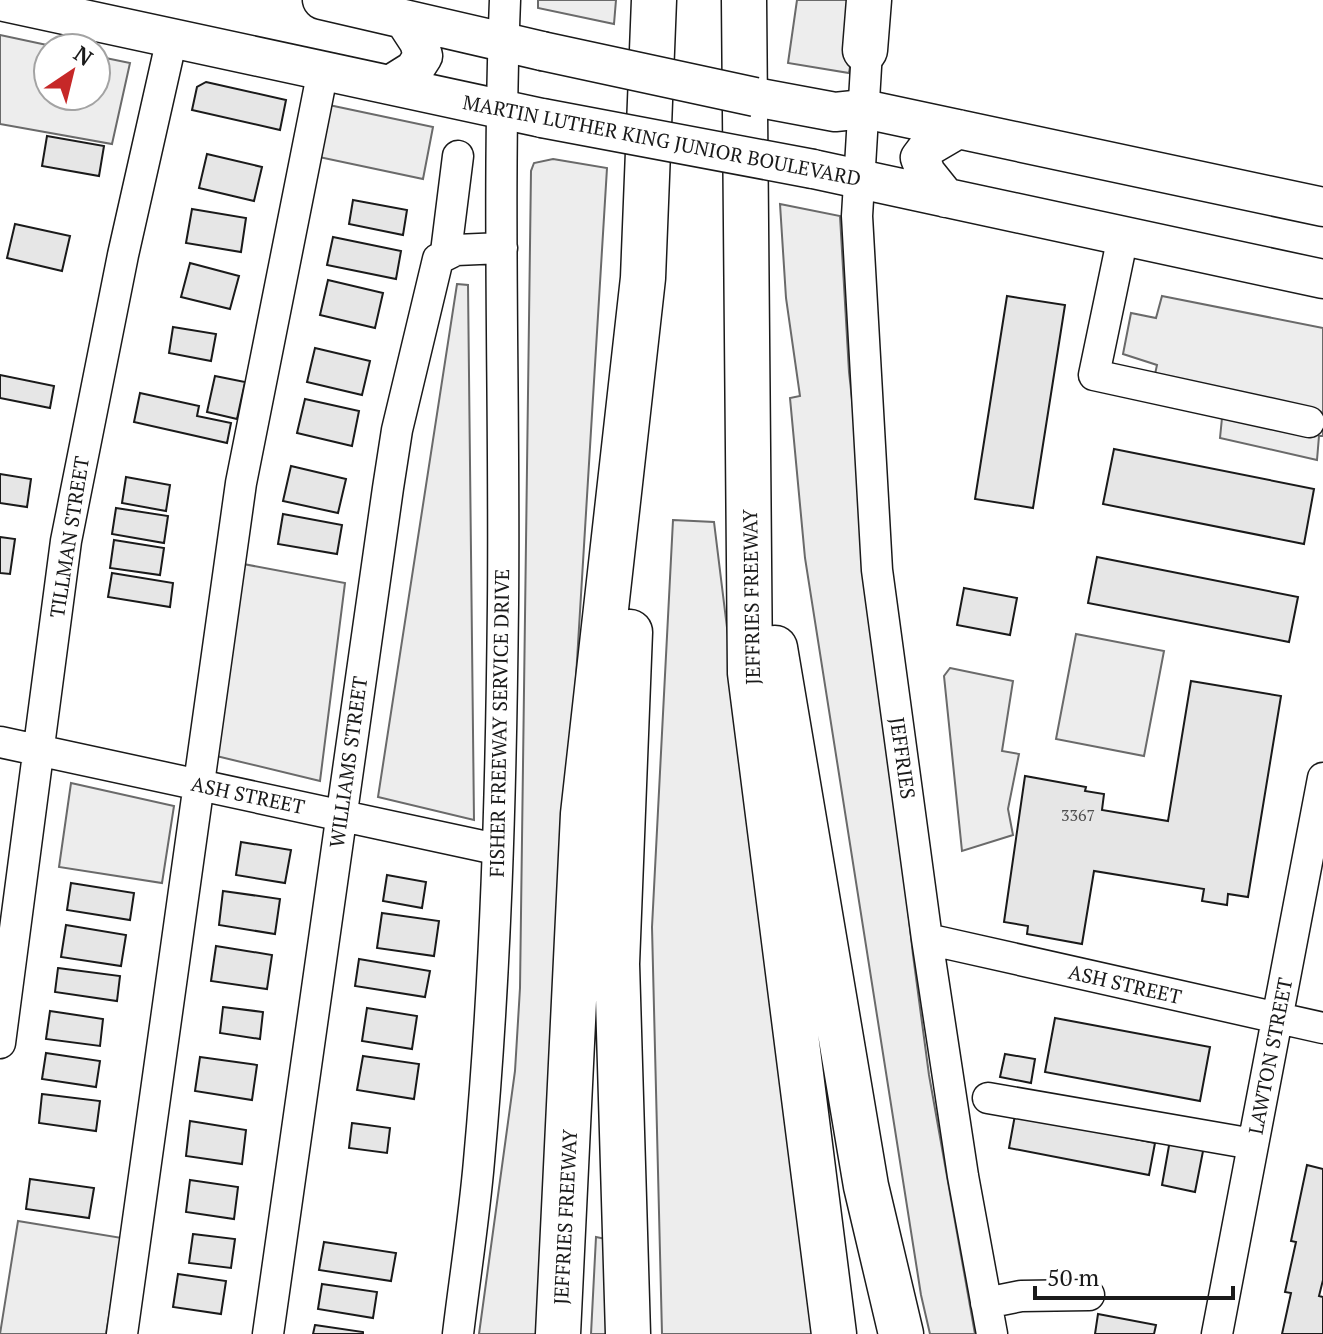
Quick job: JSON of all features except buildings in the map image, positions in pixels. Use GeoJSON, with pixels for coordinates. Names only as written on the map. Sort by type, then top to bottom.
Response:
{"type":"FeatureCollection","features":[{"type":"Feature","properties":{"kind":"highway","name":"JEFFRIES FREEWAY"},"geometry":{"type":"LineString","coordinates":[[558,1334],[583,814],[643,278],[654,0]]}},
{"type":"Feature","properties":{"kind":"highway","name":"JEFFRIES FREEWAY"},"geometry":{"type":"LineString","coordinates":[[744,0],[750,673],[834,1334]]}},
{"type":"Feature","properties":{"kind":"highway"},"geometry":{"type":"LineString","coordinates":[[865,50],[869,0]]}},
{"type":"Feature","properties":{"kind":"highway"},"geometry":{"type":"LineString","coordinates":[[628,1334],[617,964],[643,278]]}},
{"type":"Feature","properties":{"kind":"highway"},"geometry":{"type":"LineString","coordinates":[[750,494],[866,1186],[901,1334]]}},
{"type":"Feature","properties":{"kind":"main road","name":"MARTIN LUTHER KING JUNIOR BOULEVARD"},"geometry":{"type":"LineString","coordinates":[[0,1],[42,5],[172,38],[542,118],[813,169],[1123,236],[1316,270]]}},
{"type":"Feature","properties":{"kind":"main road"},"geometry":{"type":"LineString","coordinates":[[330,1],[503,43],[958,129],[1320,211]]}},
{"type":"Feature","properties":{"kind":"main road"},"geometry":{"type":"LineString","coordinates":[[390,85],[414,70],[423,56],[419,42],[404,19]]}},
{"type":"Feature","properties":{"kind":"main road"},"geometry":{"type":"LineString","coordinates":[[946,198],[926,173],[920,158],[929,146],[958,129]]}},
{"type":"Feature","properties":{"kind":"street"},"geometry":{"type":"LineString","coordinates":[[503,109],[505,0]]}},
{"type":"Feature","properties":{"kind":"street","name":"JEFFRIES"},"geometry":{"type":"LineString","coordinates":[[876,0],[850,110],[857,178],[877,570],[927,939],[992,1334]]}},
{"type":"Feature","properties":{"kind":"street","name":"TILLMAN STREET"},"geometry":{"type":"LineString","coordinates":[[0,1043],[66,541],[84,440],[172,38]]}},
{"type":"Feature","properties":{"kind":"street"},"geometry":{"type":"LineString","coordinates":[[122,1334],[196,784],[241,483],[323,70]]}},
{"type":"Feature","properties":{"kind":"street","name":"FISHER FREEWAY SERVICE DRIVE"},"geometry":{"type":"LineString","coordinates":[[458,1334],[484,1106],[496,849],[503,604],[503,109]]}},
{"type":"Feature","properties":{"kind":"street","name":"WILLIAMS STREET"},"geometry":{"type":"LineString","coordinates":[[268,1334],[397,430],[433,270],[446,252],[458,156]]}},
{"type":"Feature","properties":{"kind":"street"},"geometry":{"type":"LineString","coordinates":[[1123,236],[1094,375],[1309,422]]}},
{"type":"Feature","properties":{"kind":"street"},"geometry":{"type":"LineString","coordinates":[[446,252],[502,248]]}},
{"type":"Feature","properties":{"kind":"street","name":"ASH STREET"},"geometry":{"type":"LineString","coordinates":[[0,742],[496,849]]}},
{"type":"Feature","properties":{"kind":"street","name":"LAWTON STREET"},"geometry":{"type":"LineString","coordinates":[[1217,1334],[1323,778]]}},
{"type":"Feature","properties":{"kind":"street","name":"ASH STREET"},"geometry":{"type":"LineString","coordinates":[[927,939],[1323,1028]]}},
{"type":"Feature","properties":{"kind":"street"},"geometry":{"type":"LineString","coordinates":[[988,1098],[1253,1144]]}},
{"type":"Feature","properties":{"kind":"street"},"geometry":{"type":"LineString","coordinates":[[986,1303],[1021,1296],[1089,1295]]}},
{"type":"Feature","properties":{"kind":"shaded area"},"geometry":{"type":"Polygon","coordinates":[[[538,0],[616,0],[614,24],[538,8],[538,0]]]}},
{"type":"Feature","properties":{"kind":"shaded area"},"geometry":{"type":"Polygon","coordinates":[[[797,0],[861,0],[849,73],[788,63],[797,0]]]}},
{"type":"Feature","properties":{"kind":"shaded area"},"geometry":{"type":"Polygon","coordinates":[[[0,35],[32,42],[32,112],[112,112],[112,59],[130,63],[112,144],[0,124],[0,35]]]}},
{"type":"Feature","properties":{"kind":"shaded area"},"geometry":{"type":"Polygon","coordinates":[[[329,105],[433,127],[423,179],[319,157],[329,105]]]}},
{"type":"Feature","properties":{"kind":"shaded area"},"geometry":{"type":"Polygon","coordinates":[[[553,159],[607,168],[536,1334],[479,1334],[515,1071],[520,988],[531,171],[534,163],[553,159]]]}},
{"type":"Feature","properties":{"kind":"shaded area"},"geometry":{"type":"Polygon","coordinates":[[[780,204],[840,216],[849,372],[913,955],[929,1075],[975,1334],[930,1334],[921,1295],[805,558],[790,398],[800,396],[786,298],[780,204]]]}},
{"type":"Feature","properties":{"kind":"shaded area"},"geometry":{"type":"Polygon","coordinates":[[[457,284],[468,285],[474,820],[378,797],[457,284]]]}},
{"type":"Feature","properties":{"kind":"shaded area"},"geometry":{"type":"Polygon","coordinates":[[[1162,296],[1323,328],[1323,436],[1319,436],[1317,460],[1220,438],[1222,418],[1152,388],[1157,365],[1123,354],[1131,313],[1156,318],[1162,296]]]}},
{"type":"Feature","properties":{"kind":"shaded area"},"geometry":{"type":"Polygon","coordinates":[[[673,520],[714,522],[814,1334],[662,1334],[652,927],[673,520]]]}},
{"type":"Feature","properties":{"kind":"shaded area"},"geometry":{"type":"Polygon","coordinates":[[[238,563],[345,583],[320,781],[208,754],[238,563]]]}},
{"type":"Feature","properties":{"kind":"shaded area"},"geometry":{"type":"Polygon","coordinates":[[[1076,634],[1164,651],[1144,756],[1056,739],[1076,634]]]}},
{"type":"Feature","properties":{"kind":"shaded area"},"geometry":{"type":"Polygon","coordinates":[[[950,668],[1013,681],[1002,751],[1019,754],[1008,809],[1013,835],[962,851],[944,676],[950,668]]]}},
{"type":"Feature","properties":{"kind":"shaded area"},"geometry":{"type":"Polygon","coordinates":[[[71,783],[174,806],[162,883],[59,867],[71,783]]]}},
{"type":"Feature","properties":{"kind":"shaded area"},"geometry":{"type":"Polygon","coordinates":[[[18,1221],[122,1238],[106,1334],[0,1334],[18,1221]]]}},
{"type":"Feature","properties":{"kind":"shaded area"},"geometry":{"type":"Polygon","coordinates":[[[596,1237],[606,1239],[608,1334],[591,1334],[596,1237]]]}}]}
